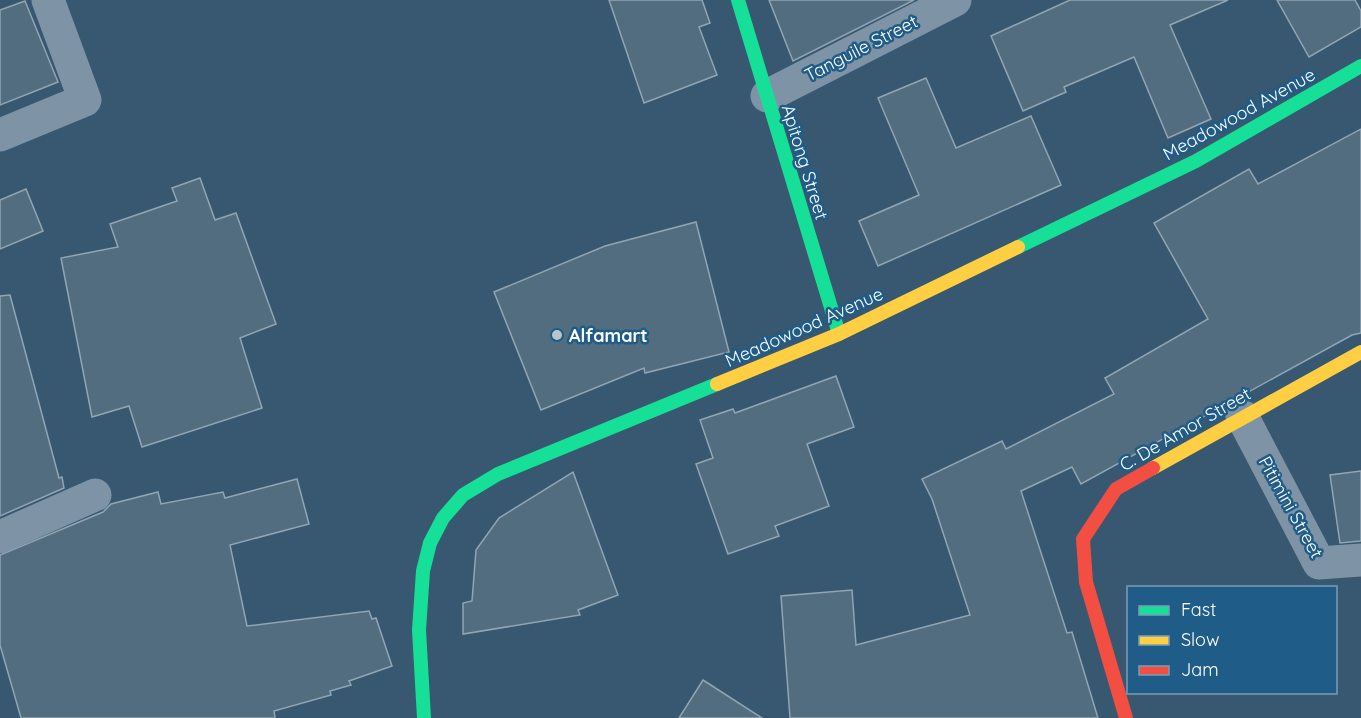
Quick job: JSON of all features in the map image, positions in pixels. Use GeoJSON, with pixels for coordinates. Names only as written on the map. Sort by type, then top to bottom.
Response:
{"type":"FeatureCollection","features":[{"type":"Feature","properties":{"kind":"street"},"geometry":{"type":"LineString","coordinates":[[0,135],[85,100],[48,0]]}},
{"type":"Feature","properties":{"kind":"street","name":"Apitong Street"},"geometry":{"type":"LineString","coordinates":[[738,0],[839,334]]}},
{"type":"Feature","properties":{"kind":"street","name":"Tanguile Street"},"geometry":{"type":"LineString","coordinates":[[767,96],[955,0]]}},
{"type":"Feature","properties":{"kind":"street","name":"Meadowood Avenue"},"geometry":{"type":"LineString","coordinates":[[424,718],[419,592],[426,551],[442,522],[464,495],[498,474],[839,334],[1196,161],[1361,66]]}},
{"type":"Feature","properties":{"kind":"street","name":"C. De Amor Street"},"geometry":{"type":"LineString","coordinates":[[1126,718],[1086,582],[1083,539],[1116,489],[1242,416],[1361,352]]}},
{"type":"Feature","properties":{"kind":"street","name":"Pitimini Street"},"geometry":{"type":"LineString","coordinates":[[1242,416],[1319,563],[1361,560]]}},
{"type":"Feature","properties":{"kind":"street"},"geometry":{"type":"LineString","coordinates":[[0,537],[95,495]]}},
{"type":"Feature","properties":{"kind":"building"},"geometry":{"type":"Polygon","coordinates":[[[609,0],[702,0],[710,23],[699,27],[717,75],[644,103],[609,0]]]}},
{"type":"Feature","properties":{"kind":"building"},"geometry":{"type":"Polygon","coordinates":[[[769,0],[914,0],[793,61],[769,0]]]}},
{"type":"Feature","properties":{"kind":"building"},"geometry":{"type":"Polygon","coordinates":[[[1070,0],[1228,0],[1170,25],[1211,119],[1168,138],[1134,57],[1064,87],[1066,92],[1023,111],[991,36],[1070,0]]]}},
{"type":"Feature","properties":{"kind":"building"},"geometry":{"type":"Polygon","coordinates":[[[1277,0],[1355,0],[1361,11],[1361,27],[1309,57],[1277,0]]]}},
{"type":"Feature","properties":{"kind":"building"},"geometry":{"type":"Polygon","coordinates":[[[25,1],[58,82],[0,105],[0,10],[25,1]]]}},
{"type":"Feature","properties":{"kind":"building"},"geometry":{"type":"Polygon","coordinates":[[[926,78],[956,148],[1031,116],[1061,185],[878,266],[859,221],[919,195],[878,98],[926,78]]]}},
{"type":"Feature","properties":{"kind":"building"},"geometry":{"type":"Polygon","coordinates":[[[1361,129],[1361,333],[1352,335],[1081,484],[1072,467],[1021,491],[1067,633],[1072,632],[1098,718],[790,718],[781,596],[852,590],[856,645],[970,615],[932,499],[922,479],[1002,441],[1006,449],[1114,394],[1105,378],[1208,319],[1154,223],[1249,169],[1258,184],[1361,129]]]}},
{"type":"Feature","properties":{"kind":"building"},"geometry":{"type":"Polygon","coordinates":[[[200,178],[215,220],[236,213],[276,324],[240,338],[262,408],[142,447],[129,406],[92,417],[61,258],[118,247],[110,224],[177,201],[172,188],[200,178]]]}},
{"type":"Feature","properties":{"kind":"building"},"geometry":{"type":"Polygon","coordinates":[[[26,189],[43,231],[0,249],[0,200],[26,189]]]}},
{"type":"Feature","properties":{"kind":"building"},"geometry":{"type":"Polygon","coordinates":[[[696,222],[729,352],[645,373],[644,368],[541,410],[494,292],[605,246],[696,222]]]}},
{"type":"Feature","properties":{"kind":"building"},"geometry":{"type":"Polygon","coordinates":[[[10,295],[59,478],[62,477],[64,488],[0,516],[0,296],[10,295]]]}},
{"type":"Feature","properties":{"kind":"building"},"geometry":{"type":"Polygon","coordinates":[[[836,376],[854,427],[807,444],[829,506],[775,526],[779,536],[728,554],[696,464],[713,458],[700,420],[733,409],[735,413],[836,376]]]}},
{"type":"Feature","properties":{"kind":"building"},"geometry":{"type":"Polygon","coordinates":[[[1361,471],[1361,541],[1340,543],[1330,475],[1361,471]]]}},
{"type":"Feature","properties":{"kind":"building"},"geometry":{"type":"Polygon","coordinates":[[[573,472],[618,595],[578,610],[580,615],[463,634],[463,603],[472,601],[476,550],[499,518],[573,472]]]}},
{"type":"Feature","properties":{"kind":"building"},"geometry":{"type":"Polygon","coordinates":[[[297,479],[309,524],[230,545],[247,626],[369,611],[372,619],[376,618],[392,666],[349,681],[351,685],[330,691],[331,695],[274,711],[275,718],[21,718],[0,645],[0,555],[103,512],[111,504],[158,492],[161,504],[223,492],[225,498],[297,479]]]}},
{"type":"Feature","properties":{"kind":"building"},"geometry":{"type":"Polygon","coordinates":[[[703,680],[762,718],[679,718],[703,680]]]}},
{"type":"Feature","properties":{"kind":"traffic: fast"},"geometry":{"type":"LineString","coordinates":[[738,0],[839,334]]}},
{"type":"Feature","properties":{"kind":"traffic: fast"},"geometry":{"type":"LineString","coordinates":[[1018,247],[1196,161],[1361,66]]}},
{"type":"Feature","properties":{"kind":"traffic: fast"},"geometry":{"type":"LineString","coordinates":[[424,718],[419,630],[423,571],[430,543],[443,518],[463,495],[498,474],[717,384]]}},
{"type":"Feature","properties":{"kind":"traffic: slow"},"geometry":{"type":"LineString","coordinates":[[717,384],[839,334],[1018,247]]}},
{"type":"Feature","properties":{"kind":"traffic: slow"},"geometry":{"type":"LineString","coordinates":[[1153,468],[1361,352]]}},
{"type":"Feature","properties":{"kind":"traffic: jam"},"geometry":{"type":"LineString","coordinates":[[1126,718],[1086,582],[1083,539],[1116,489],[1153,468]]}},
{"type":"Feature","properties":{"kind":"place","name":"Alfamart"},"geometry":{"type":"Point","coordinates":[557,335]}}]}
